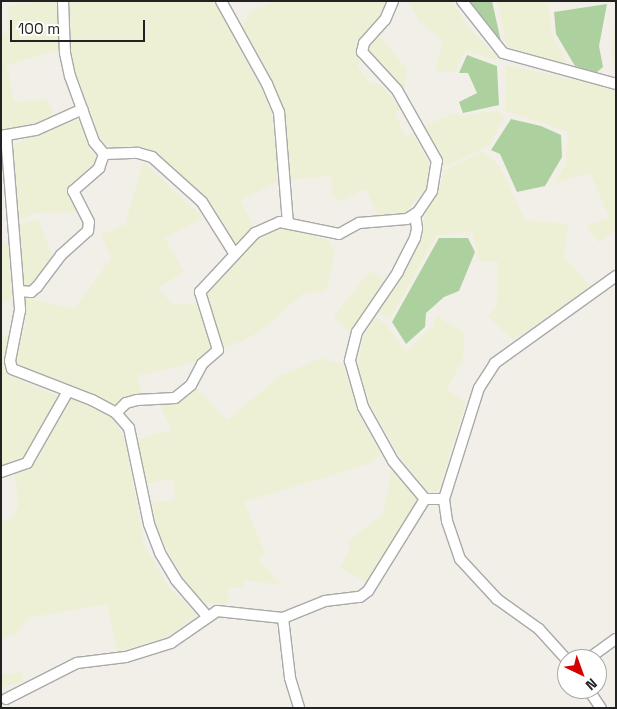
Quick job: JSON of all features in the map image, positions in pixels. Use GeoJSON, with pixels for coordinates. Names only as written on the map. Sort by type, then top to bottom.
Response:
{"type":"FeatureCollection","features":[{"type":"Feature","properties":{"kind":"street"},"geometry":{"type":"LineString","coordinates":[[63,1],[65,53],[94,142],[104,154]]}},
{"type":"Feature","properties":{"kind":"street"},"geometry":{"type":"LineString","coordinates":[[221,1],[267,84],[279,112],[288,223]]}},
{"type":"Feature","properties":{"kind":"street"},"geometry":{"type":"LineString","coordinates":[[116,413],[126,403],[137,400],[162,400],[183,394],[202,364],[218,350],[200,292],[234,253],[265,227],[288,223],[339,234],[365,221],[386,222],[415,214],[432,191],[436,161],[397,90],[362,52],[364,43],[385,20],[393,1]]}},
{"type":"Feature","properties":{"kind":"street"},"geometry":{"type":"LineString","coordinates":[[462,1],[503,53],[616,84]]}},
{"type":"Feature","properties":{"kind":"street"},"geometry":{"type":"LineString","coordinates":[[83,109],[36,130],[4,136],[20,310],[10,361],[12,369],[68,391],[116,413],[129,428],[149,524],[160,553],[176,580],[208,616]]}},
{"type":"Feature","properties":{"kind":"street"},"geometry":{"type":"LineString","coordinates":[[104,154],[138,153],[152,157],[202,202],[234,253]]}},
{"type":"Feature","properties":{"kind":"street"},"geometry":{"type":"LineString","coordinates":[[19,292],[31,292],[38,287],[60,255],[88,231],[89,222],[73,191],[99,168],[104,154]]}},
{"type":"Feature","properties":{"kind":"street"},"geometry":{"type":"LineString","coordinates":[[415,214],[417,229],[414,238],[398,272],[357,332],[350,361],[363,407],[393,461],[425,499],[444,499]]}},
{"type":"Feature","properties":{"kind":"street"},"geometry":{"type":"LineString","coordinates":[[557,649],[539,629],[497,599],[460,559],[447,522],[444,499],[479,388],[495,363],[616,276]]}},
{"type":"Feature","properties":{"kind":"street"},"geometry":{"type":"LineString","coordinates":[[1,472],[27,463],[68,391]]}},
{"type":"Feature","properties":{"kind":"street"},"geometry":{"type":"LineString","coordinates":[[4,701],[77,663],[126,657],[172,643],[208,616],[218,611],[283,618],[315,604],[348,601],[368,591],[425,499]]}},
{"type":"Feature","properties":{"kind":"street"},"geometry":{"type":"LineString","coordinates":[[283,618],[290,678],[299,708]]}},
{"type":"Feature","properties":{"kind":"street"},"geometry":{"type":"LineString","coordinates":[[602,649],[616,639]]}},
{"type":"Feature","properties":{"kind":"green space"},"geometry":{"type":"Polygon","coordinates":[[[43,1],[59,1],[61,49],[7,65],[14,102],[47,99],[55,116],[35,127],[1,131],[1,33],[8,33],[7,6],[43,1]]]}},
{"type":"Feature","properties":{"kind":"green space"},"geometry":{"type":"Polygon","coordinates":[[[70,1],[214,1],[260,85],[272,114],[278,182],[241,200],[253,226],[236,244],[213,206],[156,152],[140,146],[112,147],[99,138],[90,109],[77,83],[70,57],[70,1]]]}},
{"type":"Feature","properties":{"kind":"green space"},"geometry":{"type":"Polygon","coordinates":[[[274,1],[384,1],[385,9],[359,40],[356,48],[361,61],[357,66],[371,84],[378,82],[401,108],[395,114],[406,137],[413,133],[429,163],[428,184],[406,212],[392,218],[378,216],[366,189],[340,201],[332,195],[331,176],[289,180],[284,112],[269,77],[241,28],[250,12],[274,1]]]}},
{"type":"Feature","properties":{"kind":"green space"},"geometry":{"type":"Polygon","coordinates":[[[409,1],[452,1],[466,24],[498,58],[497,61],[465,50],[455,72],[435,72],[443,40],[420,23],[409,1]]]}},
{"type":"Feature","properties":{"kind":"green space"},"geometry":{"type":"Polygon","coordinates":[[[467,1],[492,1],[502,46],[467,1]]]}},
{"type":"Feature","properties":{"kind":"green space"},"geometry":{"type":"Polygon","coordinates":[[[497,1],[548,1],[552,34],[567,64],[507,47],[497,1]]]}},
{"type":"Feature","properties":{"kind":"green space"},"geometry":{"type":"Polygon","coordinates":[[[607,4],[599,46],[603,67],[596,73],[575,66],[556,34],[554,12],[607,4]]]}},
{"type":"Feature","properties":{"kind":"green space"},"geometry":{"type":"Polygon","coordinates":[[[616,18],[616,76],[611,51],[616,18]]]}},
{"type":"Feature","properties":{"kind":"green space"},"geometry":{"type":"Polygon","coordinates":[[[378,34],[407,69],[404,90],[366,52],[378,34]]]}},
{"type":"Feature","properties":{"kind":"green space"},"geometry":{"type":"Polygon","coordinates":[[[467,55],[497,66],[499,105],[463,113],[459,102],[477,93],[468,73],[459,73],[467,55]]]}},
{"type":"Feature","properties":{"kind":"green space"},"geometry":{"type":"Polygon","coordinates":[[[506,65],[616,89],[616,236],[614,232],[599,243],[586,226],[609,217],[590,173],[555,183],[566,162],[568,132],[506,111],[506,65]]]}},
{"type":"Feature","properties":{"kind":"green space"},"geometry":{"type":"Polygon","coordinates":[[[498,110],[505,117],[490,145],[444,167],[424,125],[456,113],[459,116],[498,110]]]}},
{"type":"Feature","properties":{"kind":"green space"},"geometry":{"type":"Polygon","coordinates":[[[511,119],[541,126],[561,135],[562,157],[545,186],[517,192],[500,154],[491,150],[511,119]]]}},
{"type":"Feature","properties":{"kind":"green space"},"geometry":{"type":"Polygon","coordinates":[[[75,120],[83,121],[89,149],[96,157],[95,165],[67,190],[78,212],[36,213],[19,220],[12,145],[75,120]]]}},
{"type":"Feature","properties":{"kind":"green space"},"geometry":{"type":"Polygon","coordinates":[[[482,151],[499,165],[525,220],[568,224],[564,257],[592,287],[513,340],[487,316],[497,307],[498,261],[480,261],[472,232],[436,236],[390,319],[377,313],[391,288],[403,277],[424,231],[424,216],[440,189],[445,170],[482,151]]]}},
{"type":"Feature","properties":{"kind":"green space"},"geometry":{"type":"Polygon","coordinates":[[[143,162],[203,218],[165,238],[184,272],[158,288],[173,305],[199,303],[212,347],[195,362],[137,376],[142,395],[125,397],[116,408],[80,389],[19,367],[16,359],[26,324],[25,297],[74,309],[111,258],[101,235],[125,224],[143,162]]]}},
{"type":"Feature","properties":{"kind":"green space"},"geometry":{"type":"Polygon","coordinates":[[[38,219],[53,258],[29,289],[22,288],[19,224],[38,219]]]}},
{"type":"Feature","properties":{"kind":"green space"},"geometry":{"type":"Polygon","coordinates":[[[282,227],[329,240],[335,253],[326,291],[304,293],[267,326],[244,341],[222,347],[206,294],[261,234],[282,227]]]}},
{"type":"Feature","properties":{"kind":"green space"},"geometry":{"type":"Polygon","coordinates":[[[439,238],[468,238],[475,252],[459,291],[444,297],[426,313],[425,327],[406,344],[392,322],[439,238]]]}},
{"type":"Feature","properties":{"kind":"green space"},"geometry":{"type":"Polygon","coordinates":[[[1,243],[8,243],[14,300],[1,301],[1,243]]]}},
{"type":"Feature","properties":{"kind":"green space"},"geometry":{"type":"Polygon","coordinates":[[[370,271],[384,279],[351,334],[333,317],[370,271]]]}},
{"type":"Feature","properties":{"kind":"green space"},"geometry":{"type":"Polygon","coordinates":[[[436,316],[465,332],[463,360],[447,389],[466,402],[438,492],[427,492],[399,456],[370,404],[358,365],[362,340],[374,317],[385,323],[406,351],[433,326],[436,316]]]}},
{"type":"Feature","properties":{"kind":"green space"},"geometry":{"type":"Polygon","coordinates":[[[9,336],[4,364],[6,371],[11,377],[59,396],[25,460],[1,469],[1,337],[9,336]]]}},
{"type":"Feature","properties":{"kind":"green space"},"geometry":{"type":"Polygon","coordinates":[[[320,358],[343,364],[358,412],[381,455],[368,464],[244,502],[266,555],[259,559],[281,585],[244,580],[243,588],[229,588],[228,604],[204,603],[181,575],[154,525],[149,503],[175,500],[173,479],[145,484],[136,440],[171,430],[160,405],[177,402],[195,386],[227,420],[280,376],[320,358]]]}},
{"type":"Feature","properties":{"kind":"green space"},"geometry":{"type":"Polygon","coordinates":[[[68,398],[91,406],[113,418],[125,439],[144,544],[168,586],[197,615],[168,637],[117,652],[107,604],[29,618],[15,635],[1,638],[1,522],[12,518],[19,503],[14,475],[30,467],[39,455],[68,398]]]}},
{"type":"Feature","properties":{"kind":"green space"},"geometry":{"type":"Polygon","coordinates":[[[392,468],[419,497],[368,583],[340,568],[350,548],[348,541],[383,514],[392,468]]]}},
{"type":"Feature","properties":{"kind":"green space"},"geometry":{"type":"Polygon","coordinates":[[[22,672],[24,681],[1,688],[1,675],[22,672]]]}}]}
